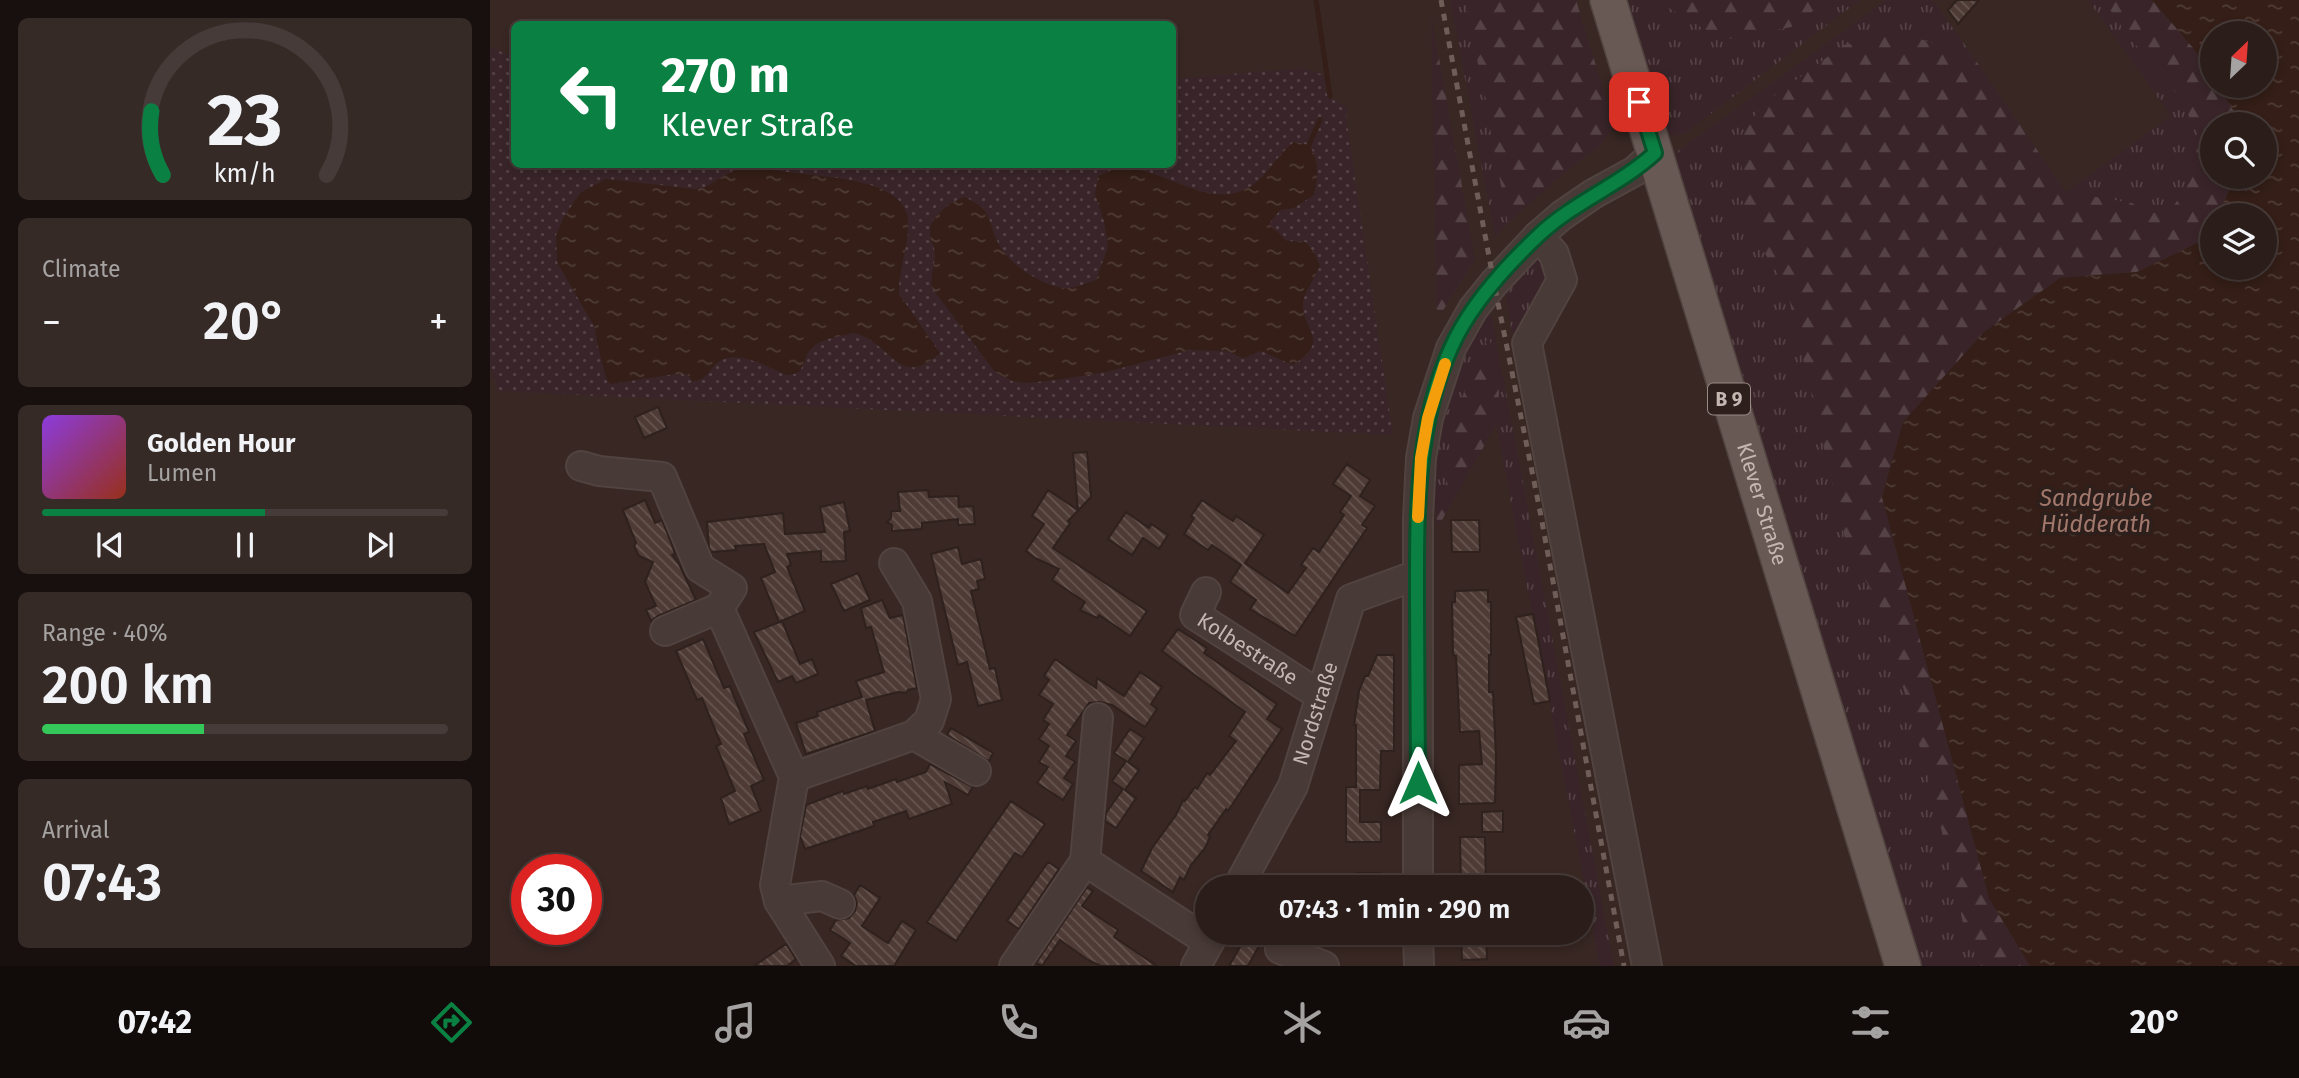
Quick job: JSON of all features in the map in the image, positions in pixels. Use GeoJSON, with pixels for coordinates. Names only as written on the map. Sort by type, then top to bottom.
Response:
{"type":"FeatureCollection","features":[{"type":"Feature","properties":{"kind":"main road","name":"Klever Straße"},"geometry":{"type":"LineString","coordinates":[[1608,0],[1903,966]]}},
{"type":"Feature","properties":{"kind":"street"},"geometry":{"type":"LineString","coordinates":[[1418,875],[1417,575],[1421,458],[1428,418],[1451,348],[1473,309],[1538,236],[1561,216],[1593,194],[1635,171],[1655,153]]}},
{"type":"Feature","properties":{"kind":"street"},"geometry":{"type":"LineString","coordinates":[[1538,236],[1554,254],[1562,281],[1527,343],[1647,966]]}},
{"type":"Feature","properties":{"kind":"street"},"geometry":{"type":"LineString","coordinates":[[590,465],[662,477],[699,568],[725,598],[793,777],[775,885],[779,901],[820,966]]}},
{"type":"Feature","properties":{"kind":"street"},"geometry":{"type":"LineString","coordinates":[[793,777],[914,736],[929,721],[936,699],[917,601],[894,564]]}},
{"type":"Feature","properties":{"kind":"street","name":"Nordstraße"},"geometry":{"type":"LineString","coordinates":[[1245,875],[1293,786],[1351,599],[1417,575]]}},
{"type":"Feature","properties":{"kind":"street","name":"Kolbestraße"},"geometry":{"type":"LineString","coordinates":[[1206,592],[1195,615],[1321,696]]}},
{"type":"Feature","properties":{"kind":"street"},"geometry":{"type":"LineString","coordinates":[[665,631],[725,598]]}},
{"type":"Feature","properties":{"kind":"street"},"geometry":{"type":"LineString","coordinates":[[1014,966],[1085,861],[1098,718]]}},
{"type":"Feature","properties":{"kind":"street"},"geometry":{"type":"LineString","coordinates":[[914,736],[976,771]]}},
{"type":"Feature","properties":{"kind":"street"},"geometry":{"type":"LineString","coordinates":[[1085,861],[1206,947]]}},
{"type":"Feature","properties":{"kind":"street"},"geometry":{"type":"LineString","coordinates":[[779,901],[822,896],[840,904]]}},
{"type":"Feature","properties":{"kind":"street"},"geometry":{"type":"LineString","coordinates":[[1418,945],[1419,966]]}},
{"type":"Feature","properties":{"kind":"street"},"geometry":{"type":"LineString","coordinates":[[1280,949],[1324,966]]}},
{"type":"Feature","properties":{"kind":"green space"},"geometry":{"type":"Polygon","coordinates":[[[1450,0],[1466,0],[1508,223],[1495,237],[1450,0]]]}},
{"type":"Feature","properties":{"kind":"green space"},"geometry":{"type":"Polygon","coordinates":[[[1466,0],[1576,0],[1608,105],[1610,129],[1604,141],[1508,223],[1466,0]]]}},
{"type":"Feature","properties":{"kind":"green space"},"geometry":{"type":"Polygon","coordinates":[[[1620,0],[1659,0],[1723,40],[1791,27],[1828,0],[1860,0],[1687,132],[1677,136],[1666,134],[1620,0]]]}},
{"type":"Feature","properties":{"kind":"green space"},"geometry":{"type":"Polygon","coordinates":[[[1659,0],[1828,0],[1791,27],[1723,40],[1659,0]]]}},
{"type":"Feature","properties":{"kind":"green space"},"geometry":{"type":"Polygon","coordinates":[[[1886,0],[1933,0],[1972,55],[1920,39],[1764,103],[1742,134],[1742,199],[1760,246],[1786,286],[1847,546],[1882,611],[1935,802],[1966,936],[1981,966],[1915,966],[1673,158],[1679,150],[1886,0]]]}},
{"type":"Feature","properties":{"kind":"green space"},"geometry":{"type":"Polygon","coordinates":[[[2088,0],[2103,0],[2180,98],[2199,137],[2191,180],[2173,207],[2150,214],[2132,203],[2066,192],[2171,116],[2088,0]]]}},
{"type":"Feature","properties":{"kind":"green space"},"geometry":{"type":"Polygon","coordinates":[[[2103,0],[2152,0],[2200,58],[2200,98],[2226,98],[2234,111],[2200,112],[2200,189],[2230,189],[2223,203],[2200,203],[2200,242],[2137,272],[2060,278],[1882,497],[1989,898],[2030,966],[1981,966],[1966,936],[1935,802],[1882,611],[1847,546],[1786,286],[1760,246],[1742,199],[1742,134],[1764,103],[1844,45],[1883,36],[1920,39],[1972,55],[2066,192],[2132,203],[2150,214],[2173,207],[2191,180],[2199,137],[2180,98],[2103,0]]]}},
{"type":"Feature","properties":{"kind":"green space"},"geometry":{"type":"Polygon","coordinates":[[[1431,13],[1475,259],[1442,312],[1436,309],[1431,13]]]}},
{"type":"Feature","properties":{"kind":"green space"},"geometry":{"type":"Polygon","coordinates":[[[490,47],[511,56],[511,168],[1176,168],[1176,79],[1303,68],[1324,75],[1328,97],[1348,107],[1346,117],[1393,435],[498,391],[490,367],[490,47]]]}},
{"type":"Feature","properties":{"kind":"green space"},"geometry":{"type":"Polygon","coordinates":[[[1534,259],[1548,261],[1553,270],[1527,323],[1638,966],[1631,966],[1504,290],[1534,259]]]}},
{"type":"Feature","properties":{"kind":"green space"},"geometry":{"type":"Polygon","coordinates":[[[1490,307],[1614,966],[1600,966],[1594,935],[1594,875],[1583,875],[1496,425],[1499,393],[1489,336],[1471,373],[1458,409],[1449,448],[1445,492],[1428,521],[1436,439],[1466,349],[1490,307]]]}},
{"type":"Feature","properties":{"kind":"green space"},"geometry":{"type":"Polygon","coordinates":[[[1489,335],[1499,393],[1496,425],[1437,529],[1436,508],[1445,492],[1449,448],[1458,409],[1489,335]]]}},
{"type":"Feature","properties":{"kind":"water","name":"Sandgrube Hüdderath"},"geometry":{"type":"Polygon","coordinates":[[[2152,0],[2299,0],[2299,966],[2030,966],[1989,898],[1882,497],[1903,422],[1984,332],[2060,278],[2137,272],[2200,242],[2200,280],[2277,280],[2277,203],[2223,203],[2230,189],[2277,189],[2277,112],[2234,112],[2226,98],[2277,98],[2277,21],[2200,21],[2200,58],[2152,0]]]}},
{"type":"Feature","properties":{"kind":"water"},"geometry":{"type":"Polygon","coordinates":[[[1294,142],[1309,145],[1315,157],[1317,175],[1314,195],[1294,208],[1280,210],[1269,224],[1287,241],[1306,242],[1320,266],[1303,302],[1313,341],[1305,356],[1293,365],[1261,351],[1243,358],[1226,351],[1190,350],[1106,372],[1026,383],[1012,381],[995,372],[932,288],[935,254],[930,235],[933,220],[942,210],[964,197],[986,213],[1001,248],[1020,268],[1047,284],[1072,288],[1096,280],[1108,247],[1104,221],[1095,194],[1098,176],[1124,168],[1157,175],[1205,192],[1237,192],[1253,185],[1294,142]]]}},
{"type":"Feature","properties":{"kind":"water"},"geometry":{"type":"Polygon","coordinates":[[[738,168],[769,168],[843,179],[886,191],[901,203],[908,219],[899,294],[940,353],[926,363],[915,367],[905,366],[879,346],[855,333],[816,345],[809,352],[801,369],[793,374],[787,375],[760,363],[730,357],[721,360],[700,380],[692,381],[688,375],[675,374],[611,384],[607,381],[595,328],[557,262],[556,235],[564,217],[580,193],[606,179],[695,189],[705,187],[738,168]]]}},
{"type":"Feature","properties":{"kind":"building"},"geometry":{"type":"Polygon","coordinates":[[[1957,0],[1979,0],[1958,24],[1948,10],[1957,0]]]}},
{"type":"Feature","properties":{"kind":"building"},"geometry":{"type":"Polygon","coordinates":[[[658,407],[667,428],[644,438],[635,417],[658,407]]]}},
{"type":"Feature","properties":{"kind":"building"},"geometry":{"type":"Polygon","coordinates":[[[1087,452],[1091,497],[1068,521],[1070,523],[1053,548],[1147,611],[1130,636],[1099,615],[1097,618],[1080,610],[1085,602],[1052,580],[1059,569],[1026,551],[1044,524],[1032,516],[1048,490],[1078,510],[1073,453],[1087,452]]]}},
{"type":"Feature","properties":{"kind":"building"},"geometry":{"type":"Polygon","coordinates":[[[1347,464],[1370,480],[1360,496],[1375,506],[1362,525],[1367,528],[1295,636],[1250,609],[1256,600],[1230,582],[1241,565],[1212,545],[1208,550],[1184,534],[1194,518],[1191,516],[1202,500],[1233,521],[1236,516],[1264,535],[1245,563],[1288,593],[1306,568],[1301,565],[1313,548],[1319,552],[1344,515],[1340,512],[1351,496],[1333,484],[1347,464]]]}},
{"type":"Feature","properties":{"kind":"building"},"geometry":{"type":"Polygon","coordinates":[[[928,490],[929,497],[958,496],[959,507],[973,506],[975,524],[958,525],[958,519],[922,523],[922,529],[892,531],[892,525],[887,522],[891,518],[891,511],[900,511],[898,492],[928,490]]]}},
{"type":"Feature","properties":{"kind":"building"},"geometry":{"type":"Polygon","coordinates":[[[645,500],[655,523],[662,520],[675,554],[672,555],[696,600],[651,621],[646,610],[656,606],[645,582],[653,562],[639,556],[623,510],[645,500]]]}},
{"type":"Feature","properties":{"kind":"building"},"geometry":{"type":"Polygon","coordinates":[[[844,502],[850,531],[844,532],[846,561],[821,562],[821,551],[787,554],[791,565],[787,567],[805,611],[779,622],[761,578],[775,572],[764,544],[735,546],[736,550],[711,552],[709,548],[707,522],[783,513],[785,534],[825,532],[820,507],[844,502]]]}},
{"type":"Feature","properties":{"kind":"building"},"geometry":{"type":"Polygon","coordinates":[[[1126,512],[1149,528],[1151,524],[1168,535],[1159,549],[1143,538],[1132,555],[1108,539],[1126,512]]]}},
{"type":"Feature","properties":{"kind":"building"},"geometry":{"type":"Polygon","coordinates":[[[1451,520],[1479,520],[1480,552],[1452,552],[1451,520]]]}},
{"type":"Feature","properties":{"kind":"building"},"geometry":{"type":"Polygon","coordinates":[[[958,547],[962,564],[981,559],[985,579],[977,581],[979,589],[971,591],[990,669],[995,668],[1002,700],[978,706],[967,662],[958,665],[931,554],[958,547]]]}},
{"type":"Feature","properties":{"kind":"building"},"geometry":{"type":"Polygon","coordinates":[[[858,573],[870,600],[844,611],[831,584],[858,573]]]}},
{"type":"Feature","properties":{"kind":"building"},"geometry":{"type":"Polygon","coordinates":[[[1488,590],[1488,602],[1491,602],[1489,692],[1493,692],[1495,803],[1459,804],[1459,765],[1482,764],[1479,731],[1460,732],[1456,656],[1453,655],[1452,602],[1455,602],[1455,591],[1488,590]]]}},
{"type":"Feature","properties":{"kind":"building"},"geometry":{"type":"Polygon","coordinates":[[[882,600],[890,618],[903,615],[917,688],[906,693],[898,692],[866,700],[875,731],[806,754],[796,723],[818,716],[817,712],[862,697],[856,681],[884,672],[871,627],[866,628],[861,608],[882,600]]]}},
{"type":"Feature","properties":{"kind":"building"},"geometry":{"type":"Polygon","coordinates":[[[1533,614],[1550,701],[1534,704],[1516,617],[1533,614]]]}},
{"type":"Feature","properties":{"kind":"building"},"geometry":{"type":"Polygon","coordinates":[[[782,621],[800,664],[812,659],[818,674],[796,683],[792,676],[778,682],[754,632],[782,621]]]}},
{"type":"Feature","properties":{"kind":"building"},"geometry":{"type":"Polygon","coordinates":[[[1178,629],[1207,648],[1204,653],[1277,704],[1267,719],[1282,729],[1228,811],[1226,809],[1208,835],[1210,837],[1205,848],[1191,865],[1184,880],[1180,877],[1173,892],[1141,871],[1152,848],[1176,815],[1183,800],[1185,801],[1195,787],[1197,789],[1207,773],[1210,775],[1236,741],[1229,736],[1245,712],[1162,651],[1178,629]]]}},
{"type":"Feature","properties":{"kind":"building"},"geometry":{"type":"Polygon","coordinates":[[[703,639],[724,688],[730,686],[749,732],[744,734],[764,780],[751,786],[761,811],[729,824],[721,798],[735,791],[716,746],[721,744],[702,698],[697,700],[676,651],[703,639]]]}},
{"type":"Feature","properties":{"kind":"building"},"geometry":{"type":"Polygon","coordinates":[[[1377,655],[1394,655],[1394,751],[1381,751],[1380,790],[1360,790],[1360,822],[1381,822],[1381,842],[1346,842],[1346,787],[1356,787],[1354,725],[1359,691],[1377,655]]]}},
{"type":"Feature","properties":{"kind":"building"},"geometry":{"type":"Polygon","coordinates":[[[1055,659],[1096,688],[1097,678],[1124,696],[1140,672],[1162,687],[1151,704],[1157,709],[1145,727],[1112,705],[1089,703],[1067,735],[1076,741],[1066,756],[1075,762],[1064,778],[1073,784],[1063,800],[1037,783],[1048,767],[1039,762],[1049,746],[1039,739],[1049,724],[1043,720],[1053,704],[1039,695],[1049,680],[1044,676],[1055,659]]]}},
{"type":"Feature","properties":{"kind":"building"},"geometry":{"type":"Polygon","coordinates":[[[951,728],[993,753],[989,761],[947,735],[951,728]]]}},
{"type":"Feature","properties":{"kind":"building"},"geometry":{"type":"Polygon","coordinates":[[[1130,729],[1144,738],[1128,762],[1139,770],[1125,790],[1136,798],[1116,828],[1105,821],[1106,813],[1123,789],[1112,781],[1126,761],[1114,753],[1130,729]]]}},
{"type":"Feature","properties":{"kind":"building"},"geometry":{"type":"Polygon","coordinates":[[[930,764],[973,787],[968,795],[945,782],[952,804],[909,819],[906,811],[873,822],[874,826],[805,849],[800,836],[806,805],[843,791],[844,794],[867,786],[868,789],[896,779],[897,782],[926,772],[930,764]]]}},
{"type":"Feature","properties":{"kind":"building"},"geometry":{"type":"Polygon","coordinates":[[[1011,801],[1045,824],[1022,857],[1015,853],[956,941],[927,922],[1011,801]]]}},
{"type":"Feature","properties":{"kind":"building"},"geometry":{"type":"Polygon","coordinates":[[[1503,811],[1503,832],[1482,832],[1482,812],[1503,811]]]}},
{"type":"Feature","properties":{"kind":"building"},"geometry":{"type":"Polygon","coordinates":[[[1460,837],[1485,837],[1486,875],[1461,875],[1460,837]]]}},
{"type":"Feature","properties":{"kind":"building"},"geometry":{"type":"Polygon","coordinates":[[[1048,862],[1059,869],[1019,929],[1007,921],[1048,862]]]}},
{"type":"Feature","properties":{"kind":"building"},"geometry":{"type":"Polygon","coordinates":[[[1356,873],[1381,873],[1381,875],[1356,873]]]}},
{"type":"Feature","properties":{"kind":"building"},"geometry":{"type":"Polygon","coordinates":[[[860,885],[880,898],[862,926],[888,943],[902,921],[916,930],[894,966],[856,966],[841,956],[850,943],[830,930],[836,920],[849,918],[855,911],[857,903],[854,895],[860,885]]]}},
{"type":"Feature","properties":{"kind":"building"},"geometry":{"type":"Polygon","coordinates":[[[1087,887],[1093,891],[1082,906],[1118,930],[1114,937],[1157,966],[1101,966],[1060,940],[1042,966],[1036,963],[1087,887]]]}},
{"type":"Feature","properties":{"kind":"building"},"geometry":{"type":"Polygon","coordinates":[[[786,944],[796,959],[787,966],[754,966],[786,944]]]}},
{"type":"Feature","properties":{"kind":"building"},"geometry":{"type":"Polygon","coordinates":[[[1241,945],[1259,945],[1248,966],[1229,966],[1241,945]]]}},
{"type":"Feature","properties":{"kind":"building"},"geometry":{"type":"Polygon","coordinates":[[[1461,945],[1486,945],[1487,959],[1462,960],[1461,945]]]}},
{"type":"Feature","properties":{"kind":"waterway"},"geometry":{"type":"LineString","coordinates":[[1316,0],[1330,96]]}},
{"type":"Feature","properties":{"kind":"waterway"},"geometry":{"type":"LineString","coordinates":[[1309,145],[1320,120]]}},
{"type":"Feature","properties":{"kind":"railway"},"geometry":{"type":"LineString","coordinates":[[1441,0],[1540,511],[1624,966]]}},
{"type":"Feature","properties":{"kind":"slow traffic"},"geometry":{"type":"LineString","coordinates":[[1418,517],[1421,458],[1428,418],[1445,364]]}},
{"type":"Feature","properties":{"kind":"route"},"geometry":{"type":"LineString","coordinates":[[1418,783],[1418,519],[1421,458],[1428,418],[1451,348],[1473,309],[1494,283],[1538,236],[1561,216],[1593,194],[1635,171],[1655,153],[1639,102]]}}]}
